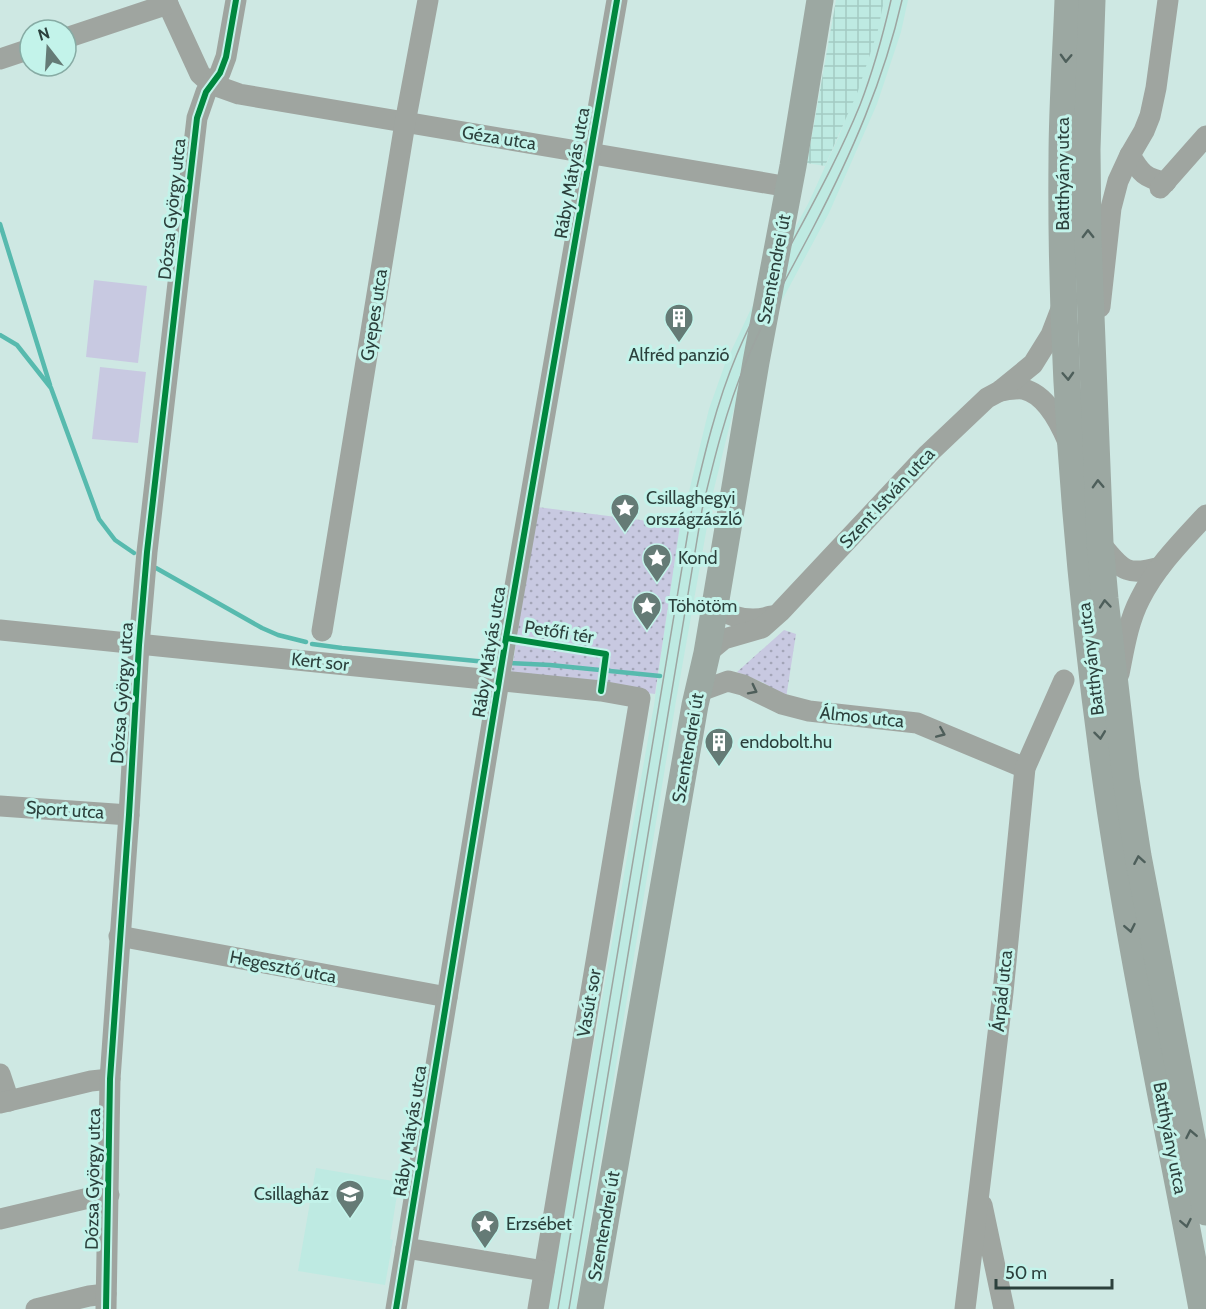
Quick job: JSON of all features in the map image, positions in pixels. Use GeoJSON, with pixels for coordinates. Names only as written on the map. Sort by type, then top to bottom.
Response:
{"type":"FeatureCollection","features":[{"type":"Feature","properties":{"kind":"main road","name":"Szentendrei út"},"geometry":{"type":"LineString","coordinates":[[590,1309],[698,692],[707,652],[756,362],[789,187],[820,0]]}},
{"type":"Feature","properties":{"kind":"main road","name":"Batthyány utca"},"geometry":{"type":"LineString","coordinates":[[1068,0],[1062,159],[1064,296],[1081,575],[1104,769],[1128,920],[1202,1309]]}},
{"type":"Feature","properties":{"kind":"main road","name":"Batthyány utca"},"geometry":{"type":"LineString","coordinates":[[1092,0],[1087,149],[1100,543],[1116,696],[1138,856],[1206,1212]]}},
{"type":"Feature","properties":{"kind":"street","name":"Dózsa György utca"},"geometry":{"type":"LineString","coordinates":[[106,1302],[110,1079],[146,562],[197,118],[206,92],[220,73],[226,57],[236,0]]}},
{"type":"Feature","properties":{"kind":"street","name":"Gyepes utca"},"geometry":{"type":"LineString","coordinates":[[322,631],[405,123],[428,0]]}},
{"type":"Feature","properties":{"kind":"street","name":"Ráby Mátyás utca"},"geometry":{"type":"LineString","coordinates":[[396,1309],[501,669],[617,0]]}},
{"type":"Feature","properties":{"kind":"street","name":"Batthyány utca"},"geometry":{"type":"LineString","coordinates":[[1092,355],[1111,208],[1118,181],[1150,116],[1168,0]]}},
{"type":"Feature","properties":{"kind":"street"},"geometry":{"type":"LineString","coordinates":[[78,34],[167,2],[200,74],[211,84]]}},
{"type":"Feature","properties":{"kind":"street"},"geometry":{"type":"LineString","coordinates":[[0,59],[18,53]]}},
{"type":"Feature","properties":{"kind":"street","name":"Géza utca"},"geometry":{"type":"LineString","coordinates":[[211,84],[239,94],[789,187]]}},
{"type":"Feature","properties":{"kind":"street"},"geometry":{"type":"LineString","coordinates":[[1130,155],[1140,173],[1163,185],[1206,136]]}},
{"type":"Feature","properties":{"kind":"street","name":"Szent István utca"},"geometry":{"type":"LineString","coordinates":[[707,652],[724,639],[762,628],[780,612],[928,454],[987,398],[1000,391],[1033,364],[1051,335],[1060,315],[1064,296]]}},
{"type":"Feature","properties":{"kind":"street"},"geometry":{"type":"LineString","coordinates":[[1000,391],[1022,389],[1035,393],[1055,416],[1073,456]]}},
{"type":"Feature","properties":{"kind":"street"},"geometry":{"type":"LineString","coordinates":[[1116,696],[1125,640],[1140,599],[1160,567],[1206,515]]}},
{"type":"Feature","properties":{"kind":"street"},"geometry":{"type":"LineString","coordinates":[[1100,543],[1118,565],[1127,570],[1141,572],[1160,567]]}},
{"type":"Feature","properties":{"kind":"street"},"geometry":{"type":"LineString","coordinates":[[714,607],[726,614],[742,618],[762,619],[780,612]]}},
{"type":"Feature","properties":{"kind":"street","name":"Kert sor"},"geometry":{"type":"LineString","coordinates":[[0,630],[139,645],[501,669],[640,698]]}},
{"type":"Feature","properties":{"kind":"street","name":"Árpád utca"},"geometry":{"type":"LineString","coordinates":[[965,1309],[1003,992],[1024,768],[1064,680]]}},
{"type":"Feature","properties":{"kind":"street","name":"Álmos utca"},"geometry":{"type":"LineString","coordinates":[[698,692],[728,681],[743,685],[782,704],[809,711],[916,723],[1024,768]]}},
{"type":"Feature","properties":{"kind":"street","name":"Vasút sor"},"geometry":{"type":"LineString","coordinates":[[538,1309],[640,698]]}},
{"type":"Feature","properties":{"kind":"street","name":"Sport utca"},"geometry":{"type":"LineString","coordinates":[[0,806],[129,814]]}},
{"type":"Feature","properties":{"kind":"street","name":"Hegesztő utca"},"geometry":{"type":"LineString","coordinates":[[119,936],[447,997]]}},
{"type":"Feature","properties":{"kind":"street"},"geometry":{"type":"LineString","coordinates":[[0,1074],[4,1102],[91,1081],[110,1079]]}},
{"type":"Feature","properties":{"kind":"street"},"geometry":{"type":"LineString","coordinates":[[978,1187],[1004,1309]]}},
{"type":"Feature","properties":{"kind":"street"},"geometry":{"type":"LineString","coordinates":[[0,1220],[109,1195]]}},
{"type":"Feature","properties":{"kind":"street"},"geometry":{"type":"LineString","coordinates":[[406,1248],[544,1271]]}},
{"type":"Feature","properties":{"kind":"street"},"geometry":{"type":"LineString","coordinates":[[969,1275],[998,1275]]}},
{"type":"Feature","properties":{"kind":"street"},"geometry":{"type":"LineString","coordinates":[[36,1309],[89,1296],[106,1302]]}},
{"type":"Feature","properties":{"kind":"shaded area"},"geometry":{"type":"Polygon","coordinates":[[[836,0],[884,0],[878,30],[858,91],[825,166],[807,163],[836,0]]]}},
{"type":"Feature","properties":{"kind":"shaded area"},"geometry":{"type":"Polygon","coordinates":[[[884,0],[908,0],[901,32],[877,104],[829,213],[745,369],[729,428],[713,493],[676,701],[576,1309],[547,1309],[654,705],[677,541],[709,409],[725,364],[750,311],[809,202],[839,136],[870,54],[884,0]]]}},
{"type":"Feature","properties":{"kind":"shaded area"},"geometry":{"type":"Polygon","coordinates":[[[94,280],[147,286],[138,363],[86,357],[94,280]]]}},
{"type":"Feature","properties":{"kind":"shaded area"},"geometry":{"type":"Polygon","coordinates":[[[100,367],[146,372],[138,443],[92,439],[100,367]]]}},
{"type":"Feature","properties":{"kind":"shaded area"},"geometry":{"type":"Polygon","coordinates":[[[537,507],[680,525],[655,694],[511,675],[537,507]]]}},
{"type":"Feature","properties":{"kind":"shaded area"},"geometry":{"type":"Polygon","coordinates":[[[784,630],[796,634],[786,698],[764,683],[737,672],[784,630]]]}},
{"type":"Feature","properties":{"kind":"shaded area","name":"Csillagház"},"geometry":{"type":"Polygon","coordinates":[[[316,1168],[399,1182],[390,1239],[393,1240],[385,1285],[298,1271],[316,1168]]]}},
{"type":"Feature","properties":{"kind":"waterway"},"geometry":{"type":"LineString","coordinates":[[0,224],[50,385]]}},
{"type":"Feature","properties":{"kind":"waterway"},"geometry":{"type":"LineString","coordinates":[[0,335],[17,345],[51,388],[99,519],[115,540],[134,553]]}},
{"type":"Feature","properties":{"kind":"waterway"},"geometry":{"type":"LineString","coordinates":[[156,568],[262,628],[278,635],[306,642]]}},
{"type":"Feature","properties":{"kind":"waterway"},"geometry":{"type":"LineString","coordinates":[[312,644],[497,663]]}},
{"type":"Feature","properties":{"kind":"waterway"},"geometry":{"type":"LineString","coordinates":[[509,663],[660,676]]}},
{"type":"Feature","properties":{"kind":"tram line"},"geometry":{"type":"LineString","coordinates":[[558,1309],[692,508],[706,450],[723,392],[751,322],[831,168],[860,105],[891,0]]}},
{"type":"Feature","properties":{"kind":"tram line"},"geometry":{"type":"LineString","coordinates":[[569,1309],[702,510],[711,472],[732,398],[753,345],[827,201],[865,117],[886,59],[902,0]]}},
{"type":"Feature","properties":{"kind":"cycle path"},"geometry":{"type":"LineString","coordinates":[[106,1309],[110,1079],[147,552],[197,118],[206,92],[220,73],[226,57],[236,0]]}},
{"type":"Feature","properties":{"kind":"cycle path"},"geometry":{"type":"LineString","coordinates":[[396,1309],[506,638],[617,0]]}},
{"type":"Feature","properties":{"kind":"cycle path","name":"Petőfi tér"},"geometry":{"type":"LineString","coordinates":[[506,638],[606,654],[601,691]]}},
{"type":"Feature","properties":{"kind":"place","name":"Alfréd panzió"},"geometry":{"type":"Point","coordinates":[679,344]}},
{"type":"Feature","properties":{"kind":"place","name":"Csillaghegyi országzászló"},"geometry":{"type":"Point","coordinates":[625,534]}},
{"type":"Feature","properties":{"kind":"place","name":"Kond"},"geometry":{"type":"Point","coordinates":[657,584]}},
{"type":"Feature","properties":{"kind":"place","name":"Töhötöm"},"geometry":{"type":"Point","coordinates":[647,632]}},
{"type":"Feature","properties":{"kind":"place","name":"endobolt.hu"},"geometry":{"type":"Point","coordinates":[719,768]}},
{"type":"Feature","properties":{"kind":"place","name":"Csillagház"},"geometry":{"type":"Point","coordinates":[350,1220]}},
{"type":"Feature","properties":{"kind":"place","name":"Erzsébet"},"geometry":{"type":"Point","coordinates":[485,1250]}}]}
